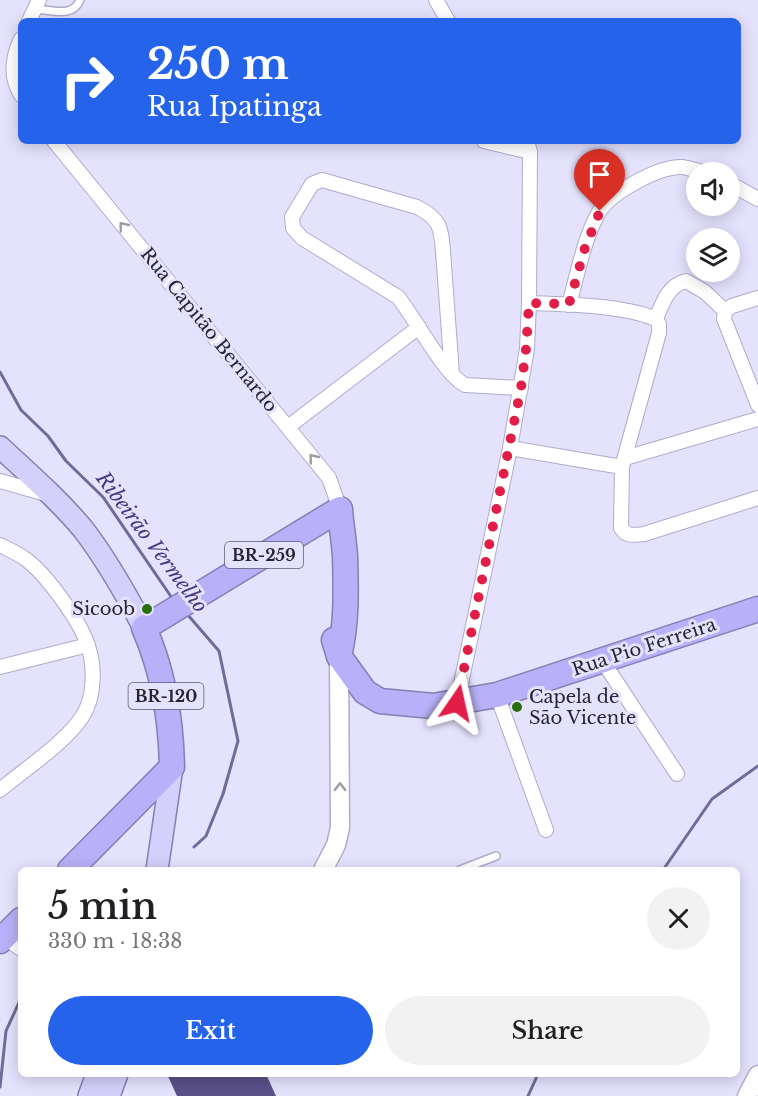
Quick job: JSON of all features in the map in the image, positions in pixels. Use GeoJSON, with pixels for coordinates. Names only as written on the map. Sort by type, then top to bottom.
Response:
{"type":"FeatureCollection","features":[{"type":"Feature","properties":{"kind":"highway","name":"BR-259"},"geometry":{"type":"LineString","coordinates":[[144,628],[340,519]]}},
{"type":"Feature","properties":{"kind":"highway","name":"Rua Capitão Bernardo"},"geometry":{"type":"LineString","coordinates":[[339,656],[344,634],[345,554],[340,519]]}},
{"type":"Feature","properties":{"kind":"highway","name":"Rua Pio Ferreira"},"geometry":{"type":"LineString","coordinates":[[339,656],[365,692],[380,701],[433,706],[497,695],[758,609]]}},
{"type":"Feature","properties":{"kind":"highway","name":"BR-120"},"geometry":{"type":"LineString","coordinates":[[144,628],[163,678],[171,728],[172,767]]}},
{"type":"Feature","properties":{"kind":"highway"},"geometry":{"type":"LineString","coordinates":[[73,867],[172,767]]}},
{"type":"Feature","properties":{"kind":"highway"},"geometry":{"type":"LineString","coordinates":[[8,942],[18,925]]}},
{"type":"Feature","properties":{"kind":"main road","name":"BR-120"},"geometry":{"type":"LineString","coordinates":[[0,447],[51,495],[82,529],[117,579],[144,628]]}},
{"type":"Feature","properties":{"kind":"main road","name":"Rua Capitão Bernardo"},"geometry":{"type":"LineString","coordinates":[[325,867],[336,845],[340,828],[339,656]]}},
{"type":"Feature","properties":{"kind":"main road","name":"BR-120"},"geometry":{"type":"LineString","coordinates":[[158,867],[172,767]]}},
{"type":"Feature","properties":{"kind":"main road"},"geometry":{"type":"LineString","coordinates":[[747,1096],[758,1075]]}},
{"type":"Feature","properties":{"kind":"main road"},"geometry":{"type":"LineString","coordinates":[[89,1096],[96,1077]]}},
{"type":"Feature","properties":{"kind":"main road"},"geometry":{"type":"LineString","coordinates":[[109,1096],[116,1077]]}},
{"type":"Feature","properties":{"kind":"street"},"geometry":{"type":"LineString","coordinates":[[436,0],[446,18]]}},
{"type":"Feature","properties":{"kind":"street"},"geometry":{"type":"LineString","coordinates":[[17,61],[13,75],[18,88]]}},
{"type":"Feature","properties":{"kind":"street","name":"Rua Capitão Bernardo"},"geometry":{"type":"LineString","coordinates":[[56,144],[329,478],[340,519]]}},
{"type":"Feature","properties":{"kind":"street"},"geometry":{"type":"LineString","coordinates":[[457,703],[510,448],[526,349],[529,303],[528,146],[510,144]]}},
{"type":"Feature","properties":{"kind":"street"},"geometry":{"type":"LineString","coordinates":[[569,304],[585,248],[600,211],[620,191],[656,173],[681,167],[686,168]]}},
{"type":"Feature","properties":{"kind":"street"},"geometry":{"type":"LineString","coordinates":[[452,374],[441,232],[438,222],[429,213],[417,207],[322,180],[312,184],[291,217],[293,228],[302,238],[398,297],[452,374],[458,382],[465,385],[521,388]]}},
{"type":"Feature","properties":{"kind":"street"},"geometry":{"type":"LineString","coordinates":[[740,189],[758,198]]}},
{"type":"Feature","properties":{"kind":"street"},"geometry":{"type":"LineString","coordinates":[[656,319],[665,297],[678,282],[686,281],[705,292],[725,311]]}},
{"type":"Feature","properties":{"kind":"street"},"geometry":{"type":"LineString","coordinates":[[758,298],[732,306],[725,311],[724,319],[758,405]]}},
{"type":"Feature","properties":{"kind":"street"},"geometry":{"type":"LineString","coordinates":[[529,303],[569,304],[646,315],[656,319],[659,324],[659,333],[623,463],[620,521],[624,533],[632,536],[644,534],[758,498]]}},
{"type":"Feature","properties":{"kind":"street"},"geometry":{"type":"LineString","coordinates":[[288,427],[419,327]]}},
{"type":"Feature","properties":{"kind":"street"},"geometry":{"type":"LineString","coordinates":[[510,448],[623,463],[758,419]]}},
{"type":"Feature","properties":{"kind":"street"},"geometry":{"type":"LineString","coordinates":[[0,481],[51,495]]}},
{"type":"Feature","properties":{"kind":"street"},"geometry":{"type":"LineString","coordinates":[[0,545],[26,558],[70,611],[88,645],[93,673],[91,693],[83,716],[62,740],[0,790]]}},
{"type":"Feature","properties":{"kind":"street"},"geometry":{"type":"LineString","coordinates":[[0,667],[88,645]]}},
{"type":"Feature","properties":{"kind":"street"},"geometry":{"type":"LineString","coordinates":[[602,660],[677,774]]}},
{"type":"Feature","properties":{"kind":"street"},"geometry":{"type":"LineString","coordinates":[[497,695],[546,830]]}},
{"type":"Feature","properties":{"kind":"lane"},"geometry":{"type":"LineString","coordinates":[[34,10],[72,11],[77,8],[80,0]]}},
{"type":"Feature","properties":{"kind":"lane"},"geometry":{"type":"LineString","coordinates":[[468,867],[496,856]]}},
{"type":"Feature","properties":{"kind":"building"},"geometry":{"type":"Polygon","coordinates":[[[168,1077],[267,1077],[276,1096],[177,1096],[168,1077]]]}},
{"type":"Feature","properties":{"kind":"waterway","name":"Ribeirão Vermelho"},"geometry":{"type":"LineString","coordinates":[[0,372],[21,410],[48,436],[66,461],[103,497],[172,598]]}},
{"type":"Feature","properties":{"kind":"waterway","name":"Ribeirão Vermelho"},"geometry":{"type":"LineString","coordinates":[[187,614],[219,651],[238,741],[223,794],[206,836],[194,847]]}},
{"type":"Feature","properties":{"kind":"waterway"},"geometry":{"type":"LineString","coordinates":[[665,867],[712,799],[758,766]]}},
{"type":"Feature","properties":{"kind":"waterway","name":"Ribeirão Vermelho"},"geometry":{"type":"LineString","coordinates":[[0,1087],[6,1031],[18,1005]]}},
{"type":"Feature","properties":{"kind":"waterway"},"geometry":{"type":"LineString","coordinates":[[528,1096],[537,1077]]}},
{"type":"Feature","properties":{"kind":"place","name":"Sicoob"},"geometry":{"type":"Point","coordinates":[147,609]}},
{"type":"Feature","properties":{"kind":"place","name":"Capela de São Vicente"},"geometry":{"type":"Point","coordinates":[517,707]}},
{"type":"Feature","properties":{"kind":"route"},"geometry":{"type":"LineString","coordinates":[[457,703],[521,388],[529,303],[569,304],[585,248],[600,211]]}}]}
